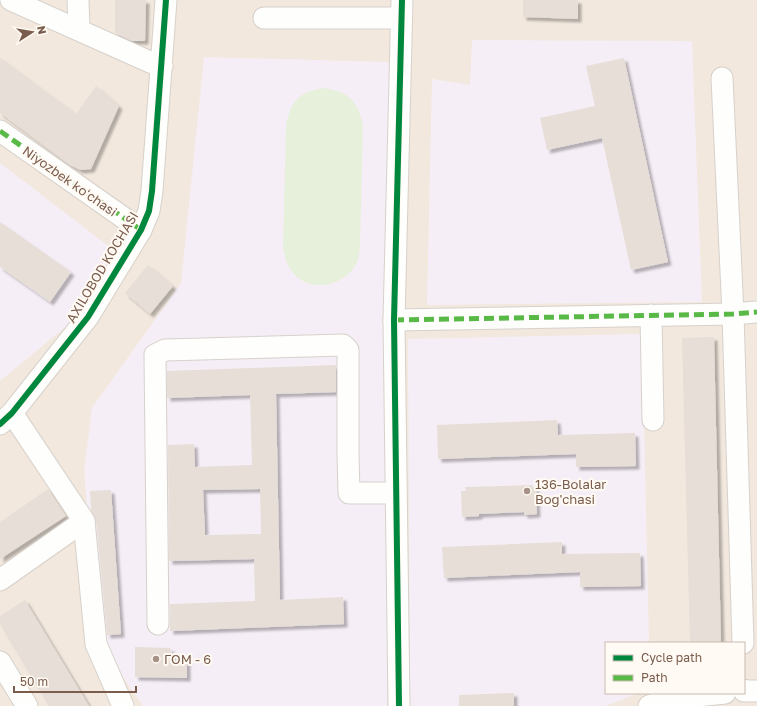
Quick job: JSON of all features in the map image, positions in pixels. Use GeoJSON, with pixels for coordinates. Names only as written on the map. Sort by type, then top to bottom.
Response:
{"type":"FeatureCollection","features":[{"type":"Feature","properties":{"kind":"street"},"geometry":{"type":"LineString","coordinates":[[11,0],[162,66]]}},
{"type":"Feature","properties":{"kind":"street"},"geometry":{"type":"LineString","coordinates":[[78,0],[78,29]]}},
{"type":"Feature","properties":{"kind":"street","name":"AXILOBOD KOCHASI"},"geometry":{"type":"LineString","coordinates":[[6,418],[88,317],[141,230],[149,211],[152,191],[166,0]]}},
{"type":"Feature","properties":{"kind":"street"},"geometry":{"type":"LineString","coordinates":[[264,18],[402,9],[394,320],[399,706]]}},
{"type":"Feature","properties":{"kind":"street"},"geometry":{"type":"LineString","coordinates":[[722,78],[733,314],[743,642]]}},
{"type":"Feature","properties":{"kind":"street","name":"Niyozbek koʻchasi"},"geometry":{"type":"LineString","coordinates":[[0,131],[141,230]]}},
{"type":"Feature","properties":{"kind":"street"},"geometry":{"type":"LineString","coordinates":[[394,320],[733,314],[757,312]]}},
{"type":"Feature","properties":{"kind":"street"},"geometry":{"type":"LineString","coordinates":[[651,315],[653,420]]}},
{"type":"Feature","properties":{"kind":"street"},"geometry":{"type":"LineString","coordinates":[[158,624],[155,354],[165,350],[343,345],[348,350],[349,493],[396,494]]}},
{"type":"Feature","properties":{"kind":"street"},"geometry":{"type":"LineString","coordinates":[[6,418],[84,521],[96,644],[123,706]]}},
{"type":"Feature","properties":{"kind":"street"},"geometry":{"type":"LineString","coordinates":[[0,580],[84,521]]}},
{"type":"Feature","properties":{"kind":"street"},"geometry":{"type":"LineString","coordinates":[[0,662],[26,706]]}},
{"type":"Feature","properties":{"kind":"street"},"geometry":{"type":"LineString","coordinates":[[745,691],[757,691]]}},
{"type":"Feature","properties":{"kind":"street"},"geometry":{"type":"LineString","coordinates":[[649,706],[669,699],[716,694]]}},
{"type":"Feature","properties":{"kind":"shaded area"},"geometry":{"type":"Polygon","coordinates":[[[0,0],[757,0],[757,706],[0,706],[0,0]]]}},
{"type":"Feature","properties":{"kind":"shaded area"},"geometry":{"type":"Polygon","coordinates":[[[472,40],[692,41],[702,302],[427,305],[432,79],[470,85],[472,40]]]}},
{"type":"Feature","properties":{"kind":"shaded area"},"geometry":{"type":"Polygon","coordinates":[[[204,57],[389,62],[387,706],[143,706],[98,641],[84,471],[92,408],[181,283],[204,57]]]}},
{"type":"Feature","properties":{"kind":"shaded area"},"geometry":{"type":"Polygon","coordinates":[[[0,163],[115,251],[97,301],[0,381],[0,163]]]}},
{"type":"Feature","properties":{"kind":"shaded area","name":"136-Bolalar Bog'chasi"},"geometry":{"type":"Polygon","coordinates":[[[642,334],[649,642],[605,642],[605,694],[636,694],[606,706],[410,706],[408,339],[642,334]]]}},
{"type":"Feature","properties":{"kind":"green space"},"geometry":{"type":"Polygon","coordinates":[[[323,88],[346,95],[355,103],[363,125],[360,246],[358,260],[352,270],[345,276],[337,281],[319,285],[310,284],[301,280],[294,274],[287,262],[283,248],[286,127],[288,118],[293,105],[301,96],[323,88]]]}},
{"type":"Feature","properties":{"kind":"building"},"geometry":{"type":"Polygon","coordinates":[[[115,0],[146,0],[145,41],[132,41],[115,33],[115,0]]]}},
{"type":"Feature","properties":{"kind":"building"},"geometry":{"type":"Polygon","coordinates":[[[523,0],[578,0],[578,19],[523,17],[523,0]]]}},
{"type":"Feature","properties":{"kind":"building"},"geometry":{"type":"Polygon","coordinates":[[[0,58],[76,114],[96,86],[119,106],[91,169],[80,170],[70,165],[0,113],[0,58]]]}},
{"type":"Feature","properties":{"kind":"building"},"geometry":{"type":"Polygon","coordinates":[[[624,58],[668,262],[631,270],[602,138],[547,150],[540,118],[595,106],[586,66],[624,58]]]}},
{"type":"Feature","properties":{"kind":"building"},"geometry":{"type":"Polygon","coordinates":[[[0,222],[71,272],[50,302],[0,267],[0,222]]]}},
{"type":"Feature","properties":{"kind":"building"},"geometry":{"type":"Polygon","coordinates":[[[148,265],[173,286],[150,314],[125,293],[148,265]]]}},
{"type":"Feature","properties":{"kind":"building"},"geometry":{"type":"Polygon","coordinates":[[[714,337],[721,642],[690,642],[682,338],[714,337]]]}},
{"type":"Feature","properties":{"kind":"building"},"geometry":{"type":"Polygon","coordinates":[[[336,365],[336,392],[276,394],[280,600],[343,597],[344,624],[170,631],[170,604],[255,601],[254,559],[169,561],[168,445],[194,444],[195,467],[252,465],[250,395],[167,398],[167,371],[336,365]],[[260,489],[203,490],[205,535],[261,534],[260,489]]]}},
{"type":"Feature","properties":{"kind":"building"},"geometry":{"type":"Polygon","coordinates":[[[557,420],[558,435],[635,433],[636,466],[576,467],[576,454],[438,459],[437,425],[557,420]]]}},
{"type":"Feature","properties":{"kind":"building"},"geometry":{"type":"Polygon","coordinates":[[[532,485],[533,488],[536,488],[537,514],[524,515],[524,512],[479,514],[479,516],[462,517],[461,491],[466,491],[465,487],[532,485]]]}},
{"type":"Feature","properties":{"kind":"building"},"geometry":{"type":"Polygon","coordinates":[[[48,489],[66,516],[0,559],[0,522],[48,489]]]}},
{"type":"Feature","properties":{"kind":"building"},"geometry":{"type":"Polygon","coordinates":[[[111,490],[121,634],[107,635],[96,520],[91,510],[90,491],[111,490]]]}},
{"type":"Feature","properties":{"kind":"building"},"geometry":{"type":"Polygon","coordinates":[[[562,542],[562,554],[640,553],[641,586],[580,587],[580,572],[444,578],[442,547],[562,542]]]}},
{"type":"Feature","properties":{"kind":"building"},"geometry":{"type":"Polygon","coordinates":[[[25,600],[89,706],[49,706],[0,624],[0,616],[25,600]]]}},
{"type":"Feature","properties":{"kind":"building"},"geometry":{"type":"Polygon","coordinates":[[[135,647],[170,648],[175,661],[187,661],[187,678],[135,677],[135,647]]]}},
{"type":"Feature","properties":{"kind":"building"},"geometry":{"type":"Polygon","coordinates":[[[514,693],[514,706],[459,706],[459,695],[514,693]]]}},
{"type":"Feature","properties":{"kind":"marked path"},"geometry":{"type":"LineString","coordinates":[[0,131],[141,230]]}},
{"type":"Feature","properties":{"kind":"marked path"},"geometry":{"type":"LineString","coordinates":[[394,320],[733,314],[757,312]]}},
{"type":"Feature","properties":{"kind":"cycle path"},"geometry":{"type":"LineString","coordinates":[[0,424],[12,413],[88,317],[141,230],[149,211],[152,191],[166,0]]}},
{"type":"Feature","properties":{"kind":"cycle path"},"geometry":{"type":"LineString","coordinates":[[399,706],[394,320],[402,0]]}},
{"type":"Feature","properties":{"kind":"place","name":"136-Bolalar Bog'chasi"},"geometry":{"type":"Point","coordinates":[527,491]}},
{"type":"Feature","properties":{"kind":"place","name":"ГОМ - 6"},"geometry":{"type":"Point","coordinates":[156,659]}}]}
